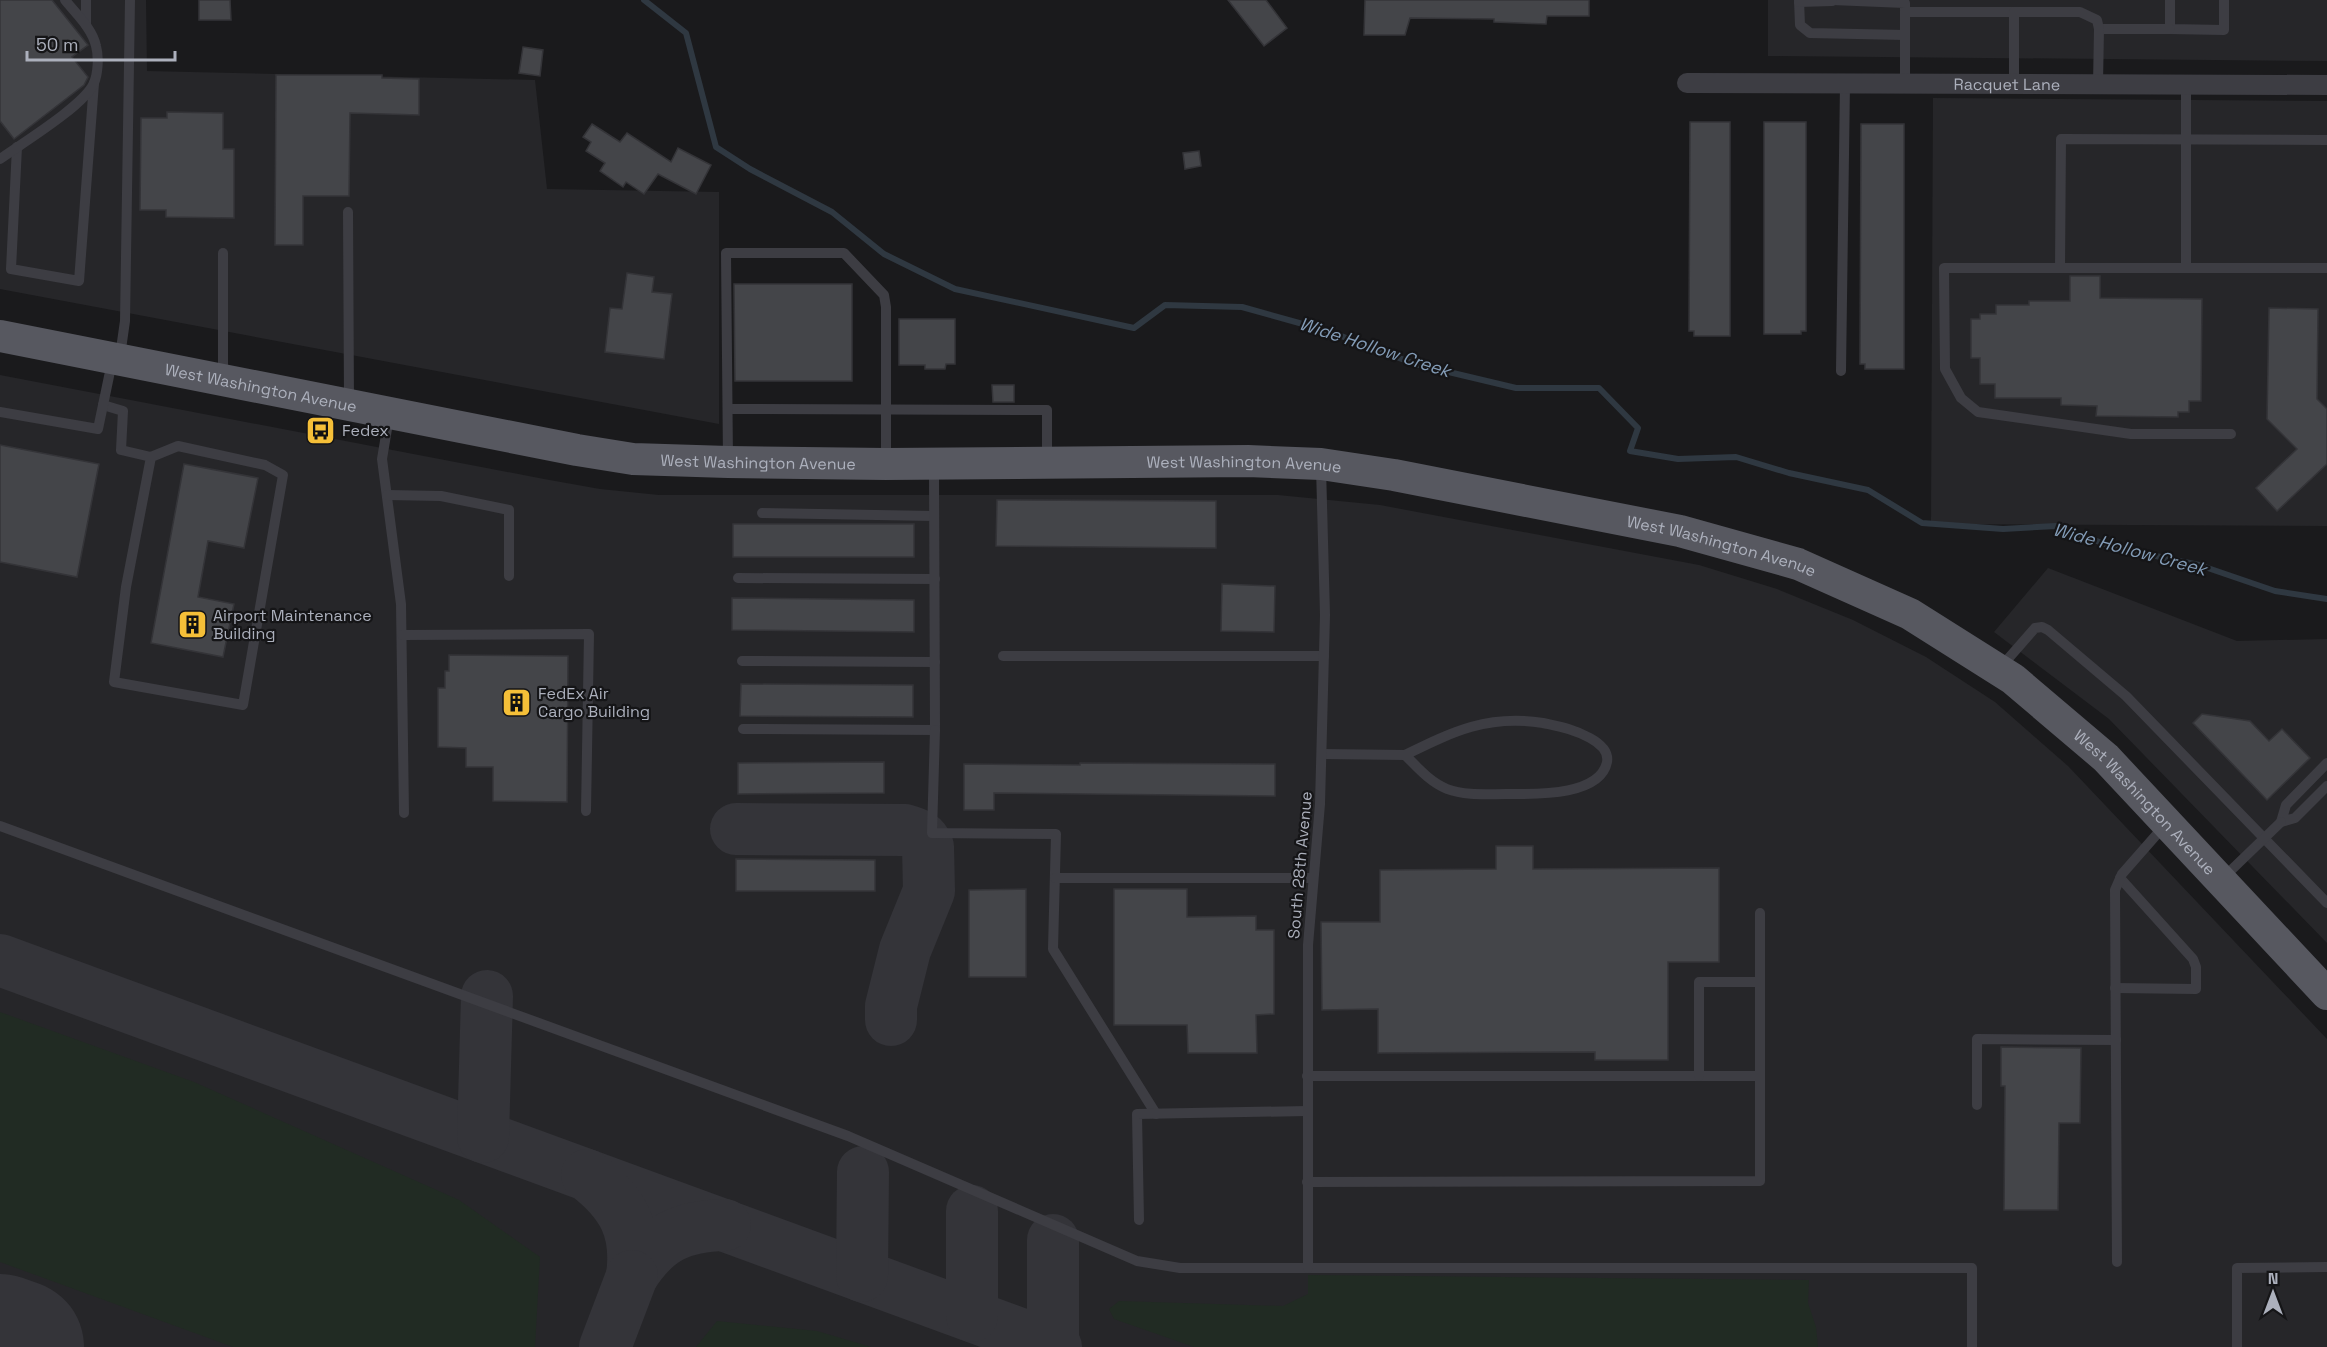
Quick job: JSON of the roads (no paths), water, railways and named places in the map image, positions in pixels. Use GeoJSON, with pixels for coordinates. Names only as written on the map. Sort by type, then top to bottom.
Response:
{"type":"FeatureCollection","features":[{"type":"Feature","properties":{"kind":"main road","name":"West Washington Avenue"},"geometry":{"type":"LineString","coordinates":[[0,336],[633,459],[886,464],[1248,461],[1321,464],[1394,475],[1680,531],[1798,564],[1910,614],[2013,679],[2106,758],[2327,994]]}},
{"type":"Feature","properties":{"kind":"street","name":"Racquet Lane"},"geometry":{"type":"LineString","coordinates":[[1687,83],[2327,85]]}},
{"type":"Feature","properties":{"kind":"lane"},"geometry":{"type":"LineString","coordinates":[[17,147],[10,269],[79,280],[94,83],[98,65],[96,46],[86,25],[65,0]]}},
{"type":"Feature","properties":{"kind":"lane"},"geometry":{"type":"LineString","coordinates":[[86,0],[86,25]]}},
{"type":"Feature","properties":{"kind":"lane"},"geometry":{"type":"LineString","coordinates":[[0,412],[98,429],[125,321],[130,0]]}},
{"type":"Feature","properties":{"kind":"lane"},"geometry":{"type":"LineString","coordinates":[[2170,0],[2170,29]]}},
{"type":"Feature","properties":{"kind":"lane"},"geometry":{"type":"LineString","coordinates":[[2099,28],[2224,30],[2224,0]]}},
{"type":"Feature","properties":{"kind":"lane"},"geometry":{"type":"LineString","coordinates":[[1905,35],[1810,33],[1800,25],[1799,1],[1905,3],[1905,12],[1905,35],[1905,83]]}},
{"type":"Feature","properties":{"kind":"lane"},"geometry":{"type":"LineString","coordinates":[[1905,12],[2080,12],[2097,20],[2099,28],[2098,84]]}},
{"type":"Feature","properties":{"kind":"lane"},"geometry":{"type":"LineString","coordinates":[[2014,12],[2014,84]]}},
{"type":"Feature","properties":{"kind":"lane"},"geometry":{"type":"LineString","coordinates":[[0,159],[84,98],[94,83]]}},
{"type":"Feature","properties":{"kind":"lane"},"geometry":{"type":"LineString","coordinates":[[1841,370],[1845,83]]}},
{"type":"Feature","properties":{"kind":"lane"},"geometry":{"type":"LineString","coordinates":[[2186,85],[2186,268]]}},
{"type":"Feature","properties":{"kind":"lane"},"geometry":{"type":"LineString","coordinates":[[2060,268],[2061,139],[2327,140]]}},
{"type":"Feature","properties":{"kind":"lane"},"geometry":{"type":"LineString","coordinates":[[348,212],[349,405]]}},
{"type":"Feature","properties":{"kind":"lane"},"geometry":{"type":"LineString","coordinates":[[223,253],[223,380]]}},
{"type":"Feature","properties":{"kind":"lane"},"geometry":{"type":"LineString","coordinates":[[728,462],[726,253],[844,253],[884,295],[886,307],[886,464]]}},
{"type":"Feature","properties":{"kind":"lane"},"geometry":{"type":"LineString","coordinates":[[2231,434],[2131,434],[1978,412],[1960,399],[1945,369],[1944,268],[2327,268]]}},
{"type":"Feature","properties":{"kind":"lane"},"geometry":{"type":"LineString","coordinates":[[103,405],[123,411],[121,450],[151,457],[178,446],[265,465],[283,475],[243,705],[114,682],[126,587],[151,457]]}},
{"type":"Feature","properties":{"kind":"lane"},"geometry":{"type":"LineString","coordinates":[[728,409],[1047,410],[1047,463]]}},
{"type":"Feature","properties":{"kind":"lane"},"geometry":{"type":"LineString","coordinates":[[390,413],[382,459],[401,604],[404,813]]}},
{"type":"Feature","properties":{"kind":"lane"},"geometry":{"type":"LineString","coordinates":[[934,464],[935,730],[932,833],[1056,834],[1053,950],[1156,1114]]}},
{"type":"Feature","properties":{"kind":"lane","name":"South 28th Avenue"},"geometry":{"type":"LineString","coordinates":[[1308,1268],[1308,945],[1313,878],[1318,848],[1324,656],[1321,464]]}},
{"type":"Feature","properties":{"kind":"lane"},"geometry":{"type":"LineString","coordinates":[[387,495],[441,496],[509,510],[509,576]]}},
{"type":"Feature","properties":{"kind":"lane"},"geometry":{"type":"LineString","coordinates":[[762,513],[934,516]]}},
{"type":"Feature","properties":{"kind":"lane"},"geometry":{"type":"LineString","coordinates":[[738,578],[935,579]]}},
{"type":"Feature","properties":{"kind":"lane"},"geometry":{"type":"LineString","coordinates":[[1999,669],[2035,628],[2042,627],[2048,630],[2126,696],[2327,903]]}},
{"type":"Feature","properties":{"kind":"lane"},"geometry":{"type":"LineString","coordinates":[[402,635],[589,634],[586,812]]}},
{"type":"Feature","properties":{"kind":"lane"},"geometry":{"type":"LineString","coordinates":[[1003,656],[1324,656]]}},
{"type":"Feature","properties":{"kind":"lane"},"geometry":{"type":"LineString","coordinates":[[742,661],[935,662]]}},
{"type":"Feature","properties":{"kind":"lane"},"geometry":{"type":"LineString","coordinates":[[1322,754],[1405,755],[1453,731],[1505,719],[1574,729],[1596,741],[1604,749],[1608,760],[1604,770],[1575,789],[1554,794],[1474,794],[1449,790],[1437,784],[1405,755]]}},
{"type":"Feature","properties":{"kind":"lane"},"geometry":{"type":"LineString","coordinates":[[742,729],[935,730]]}},
{"type":"Feature","properties":{"kind":"lane"},"geometry":{"type":"LineString","coordinates":[[2281,822],[2286,805],[2327,763]]}},
{"type":"Feature","properties":{"kind":"lane"},"geometry":{"type":"LineString","coordinates":[[2220,880],[2281,822],[2295,818],[2327,786]]}},
{"type":"Feature","properties":{"kind":"lane"},"geometry":{"type":"LineString","coordinates":[[2117,1262],[2115,890],[2120,878],[2167,823]]}},
{"type":"Feature","properties":{"kind":"lane"},"geometry":{"type":"LineString","coordinates":[[0,826],[848,1136],[1137,1261],[1180,1268],[1972,1268],[1972,1347]]}},
{"type":"Feature","properties":{"kind":"lane"},"geometry":{"type":"LineString","coordinates":[[1055,878],[1313,878]]}},
{"type":"Feature","properties":{"kind":"lane"},"geometry":{"type":"LineString","coordinates":[[2115,988],[2196,988],[2196,967],[2193,959],[2120,878]]}},
{"type":"Feature","properties":{"kind":"lane"},"geometry":{"type":"LineString","coordinates":[[1307,1182],[1760,1181],[1760,913]]}},
{"type":"Feature","properties":{"kind":"lane"},"geometry":{"type":"LineString","coordinates":[[1699,1076],[1699,982],[1760,982]]}},
{"type":"Feature","properties":{"kind":"lane"},"geometry":{"type":"LineString","coordinates":[[1977,1105],[1977,1039],[2116,1040]]}},
{"type":"Feature","properties":{"kind":"lane"},"geometry":{"type":"LineString","coordinates":[[1307,1076],[1760,1076]]}},
{"type":"Feature","properties":{"kind":"lane"},"geometry":{"type":"LineString","coordinates":[[1139,1220],[1137,1114],[1307,1111]]}},
{"type":"Feature","properties":{"kind":"lane"},"geometry":{"type":"LineString","coordinates":[[2236,1347],[2237,1268],[2327,1267]]}},
{"type":"Feature","properties":{"kind":"waterway","name":"Wide Hollow Creek"},"geometry":{"type":"LineString","coordinates":[[644,0],[686,33],[716,147],[750,169],[832,212],[884,254],[955,289],[1134,328],[1165,305],[1242,307],[1328,331],[1415,364],[1516,388],[1599,388],[1638,428],[1630,451],[1678,459],[1736,457],[1789,473],[1868,490],[1922,523],[2003,529],[2056,526],[2113,547],[2199,565],[2275,591],[2327,599]]}},
{"type":"Feature","properties":{"kind":"place","name":"Fedex"},"geometry":{"type":"Point","coordinates":[321,430]}},
{"type":"Feature","properties":{"kind":"place","name":"Airport Maintenance Building"},"geometry":{"type":"Point","coordinates":[192,624]}},
{"type":"Feature","properties":{"kind":"place","name":"FedEx Air Cargo Building"},"geometry":{"type":"Point","coordinates":[517,702]}}]}
